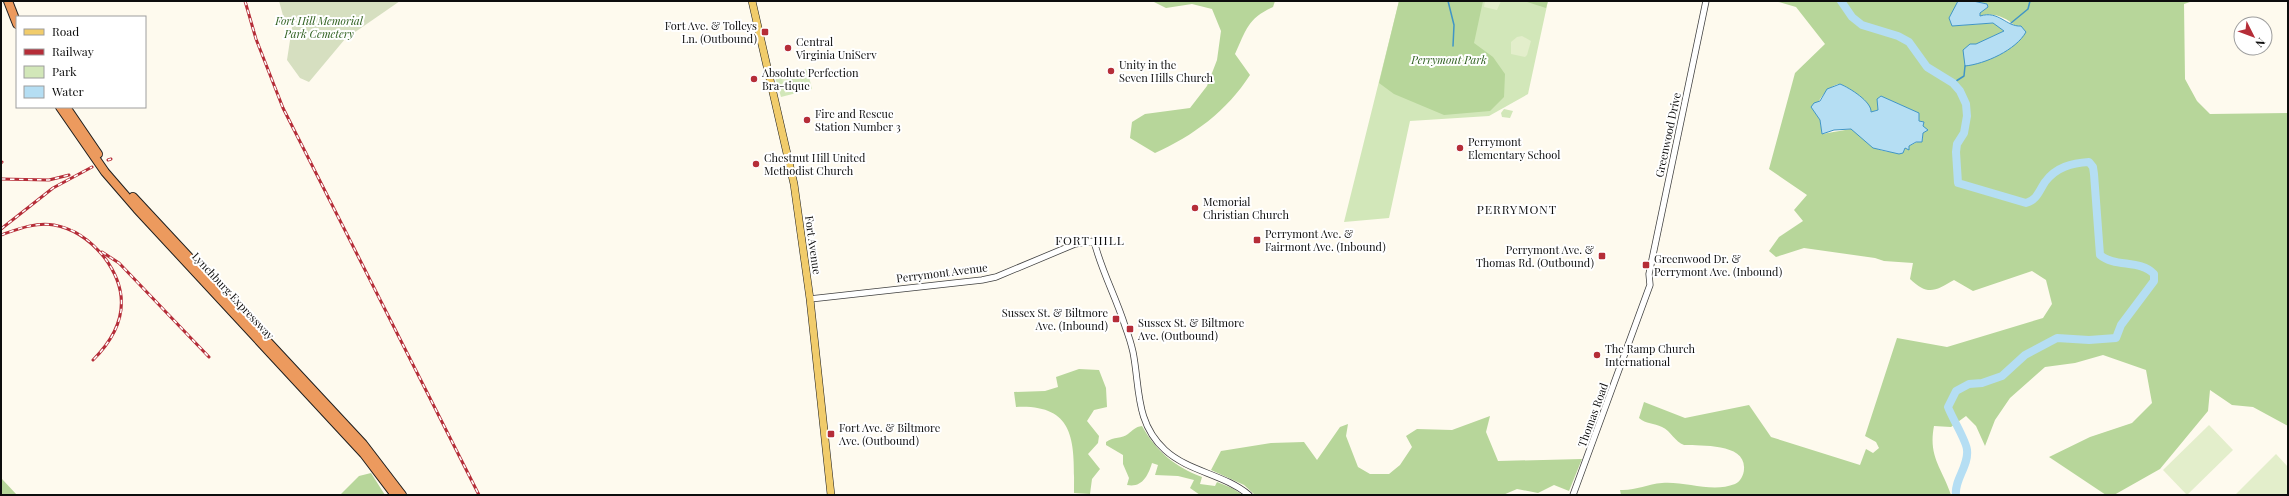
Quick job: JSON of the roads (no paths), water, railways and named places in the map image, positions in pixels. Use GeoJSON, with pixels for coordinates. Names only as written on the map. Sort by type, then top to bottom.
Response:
{"type":"FeatureCollection","features":[{"type":"Feature","properties":{"kind":"highway"},"geometry":{"type":"LineString","coordinates":[[8,1],[16,21]]}},
{"type":"Feature","properties":{"kind":"highway"},"geometry":{"type":"LineString","coordinates":[[14,1],[20,16]]}},
{"type":"Feature","properties":{"kind":"highway","name":"Lynchburg Expressway"},"geometry":{"type":"LineString","coordinates":[[61,108],[105,172],[137,209],[364,454],[395,495]]}},
{"type":"Feature","properties":{"kind":"highway","name":"Lynchburg Expressway"},"geometry":{"type":"LineString","coordinates":[[67,108],[111,171],[363,444],[402,495]]}},
{"type":"Feature","properties":{"kind":"main road","name":"Fort Avenue"},"geometry":{"type":"LineString","coordinates":[[752,1],[794,184],[810,299],[831,495]]}},
{"type":"Feature","properties":{"kind":"street","name":"Greenwood Drive"},"geometry":{"type":"LineString","coordinates":[[1649,274],[1706,1]]}},
{"type":"Feature","properties":{"kind":"street","name":"Perrymont Avenue"},"geometry":{"type":"LineString","coordinates":[[810,299],[982,280],[996,276],[1076,244],[1094,241],[1098,256],[1128,334],[1133,352],[1140,411],[1149,431],[1172,457],[1188,466],[1239,487],[1250,495]]}},
{"type":"Feature","properties":{"kind":"street","name":"Thomas Road"},"geometry":{"type":"LineString","coordinates":[[1573,495],[1650,285],[1649,274]]}},
{"type":"Feature","properties":{"kind":"water"},"geometry":{"type":"Polygon","coordinates":[[[1958,1],[1973,1],[1987,4],[1988,7],[1980,13],[1980,16],[1992,15],[2016,26],[2021,26],[2026,32],[2015,45],[2008,50],[1982,62],[1965,66],[1963,50],[1970,44],[1976,44],[2004,31],[1993,23],[1952,26],[1949,18],[1958,1]]]}},
{"type":"Feature","properties":{"kind":"water"},"geometry":{"type":"Polygon","coordinates":[[[1840,84],[1864,100],[1868,104],[1871,112],[1878,110],[1877,99],[1881,96],[1919,113],[1919,121],[1924,122],[1923,126],[1928,130],[1923,133],[1922,142],[1916,142],[1909,146],[1909,150],[1905,148],[1903,153],[1899,154],[1873,148],[1851,129],[1834,130],[1822,134],[1820,120],[1811,107],[1814,103],[1820,101],[1827,89],[1840,84]]]}},
{"type":"Feature","properties":{"kind":"waterway"},"geometry":{"type":"LineString","coordinates":[[1448,1],[1454,25],[1453,46]]}},
{"type":"Feature","properties":{"kind":"waterway"},"geometry":{"type":"LineString","coordinates":[[1841,1],[1852,17],[1862,25],[1898,36],[1909,42],[1927,67],[1953,83],[1960,91],[1966,104],[1967,116],[1964,133],[1957,144],[1956,152],[1958,183],[2026,203],[2033,200],[2049,177],[2059,169],[2076,163],[2089,162],[2093,167],[2094,174],[2100,255],[2106,259],[2148,269],[2154,274],[2154,281],[2121,325],[2116,338],[2089,340],[2057,338],[2025,355],[2002,376],[1982,383],[1969,384],[1956,391],[1948,407],[1965,441],[1967,450],[1966,462],[1957,484],[1956,495]]}},
{"type":"Feature","properties":{"kind":"waterway"},"geometry":{"type":"LineString","coordinates":[[2011,23],[2028,9],[2030,1]]}},
{"type":"Feature","properties":{"kind":"waterway"},"geometry":{"type":"LineString","coordinates":[[1953,83],[1964,76],[1965,66]]}},
{"type":"Feature","properties":{"kind":"railway"},"geometry":{"type":"LineString","coordinates":[[245,1],[256,39],[283,108],[479,495]]}},
{"type":"Feature","properties":{"kind":"railway"},"geometry":{"type":"LineString","coordinates":[[1,229],[53,188],[92,167]]}},
{"type":"Feature","properties":{"kind":"railway"},"geometry":{"type":"LineString","coordinates":[[1,179],[49,180],[69,175]]}},
{"type":"Feature","properties":{"kind":"railway"},"geometry":{"type":"LineString","coordinates":[[1,235],[33,225],[54,225],[69,229],[82,236],[104,257],[119,284],[121,310],[118,323],[112,336],[93,360]]}},
{"type":"Feature","properties":{"kind":"railway"},"geometry":{"type":"LineString","coordinates":[[102,252],[119,263],[209,357]]}},
{"type":"Feature","properties":{"kind":"place","name":"Fort Ave. & Tolleys Ln. (Outbound)"},"geometry":{"type":"Point","coordinates":[765,32]}},
{"type":"Feature","properties":{"kind":"place","name":"Central Virginia UniServ"},"geometry":{"type":"Point","coordinates":[788,48]}},
{"type":"Feature","properties":{"kind":"place","name":"Unity in the Seven Hills Church"},"geometry":{"type":"Point","coordinates":[1111,71]}},
{"type":"Feature","properties":{"kind":"place","name":"Absolute Perfection Bra-tique"},"geometry":{"type":"Point","coordinates":[754,79]}},
{"type":"Feature","properties":{"kind":"place","name":"Fire and Rescue Station Number 3"},"geometry":{"type":"Point","coordinates":[807,120]}},
{"type":"Feature","properties":{"kind":"place","name":"Perrymont Elementary School"},"geometry":{"type":"Point","coordinates":[1460,148]}},
{"type":"Feature","properties":{"kind":"place","name":"Chestnut Hill United Methodist Church"},"geometry":{"type":"Point","coordinates":[756,164]}},
{"type":"Feature","properties":{"kind":"place","name":"Memorial Christian Church"},"geometry":{"type":"Point","coordinates":[1195,208]}},
{"type":"Feature","properties":{"kind":"place","name":"Perrymont Ave. & Fairmont Ave. (Inbound)"},"geometry":{"type":"Point","coordinates":[1257,240]}},
{"type":"Feature","properties":{"kind":"place","name":"Perrymont Ave. & Thomas Rd. (Outbound)"},"geometry":{"type":"Point","coordinates":[1602,256]}},
{"type":"Feature","properties":{"kind":"place","name":"Greenwood Dr. & Perrymont Ave. (Inbound)"},"geometry":{"type":"Point","coordinates":[1646,265]}},
{"type":"Feature","properties":{"kind":"place","name":"Sussex St. & Biltmore Ave. (Inbound)"},"geometry":{"type":"Point","coordinates":[1116,319]}},
{"type":"Feature","properties":{"kind":"place","name":"Sussex St. & Biltmore Ave. (Outbound)"},"geometry":{"type":"Point","coordinates":[1130,329]}},
{"type":"Feature","properties":{"kind":"place","name":"The Ramp Church International"},"geometry":{"type":"Point","coordinates":[1597,355]}},
{"type":"Feature","properties":{"kind":"place","name":"Fort Ave. & Biltmore Ave. (Outbound)"},"geometry":{"type":"Point","coordinates":[831,434]}},
{"type":"Feature","properties":{"kind":"district","name":"PERRYMONT"},"geometry":{"type":"Point","coordinates":[1517,210]}},
{"type":"Feature","properties":{"kind":"district","name":"FORT HILL"},"geometry":{"type":"Point","coordinates":[1090,241]}},
{"type":"Feature","properties":{"kind":"park label","name":"Fort Hill Memorial Park Cemetery"},"geometry":{"type":"Point","coordinates":[319,27]}},
{"type":"Feature","properties":{"kind":"park label","name":"Perrymont Park"},"geometry":{"type":"Point","coordinates":[1449,60]}}]}
